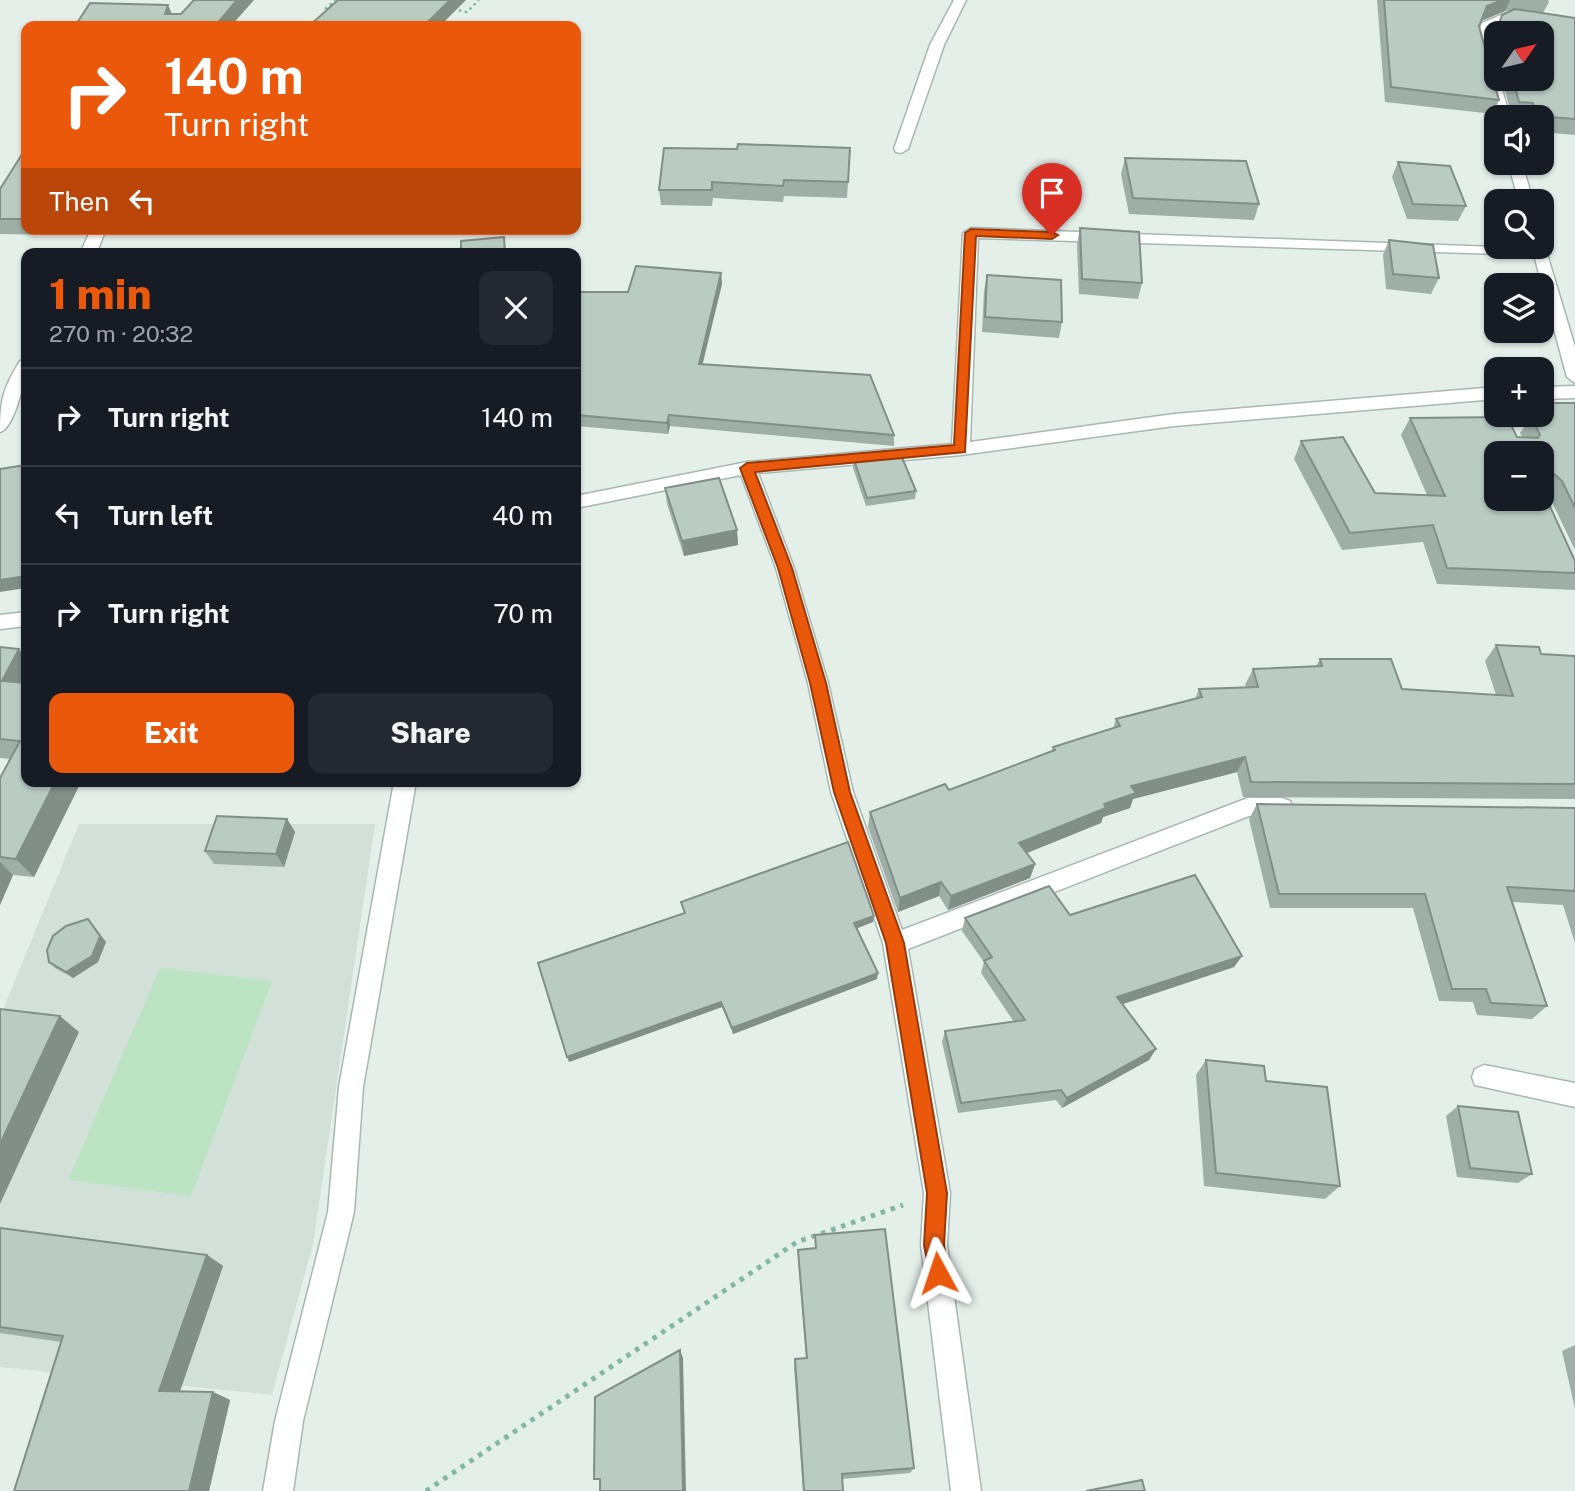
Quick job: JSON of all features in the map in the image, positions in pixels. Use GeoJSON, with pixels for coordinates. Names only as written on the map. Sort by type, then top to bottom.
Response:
{"type":"FeatureCollection","features":[{"type":"Feature","properties":{"kind":"street"},"geometry":{"type":"LineString","coordinates":[[901,149],[937,45],[960,0]]}},
{"type":"Feature","properties":{"kind":"street"},"geometry":{"type":"LineString","coordinates":[[1500,105],[1482,41],[1487,26],[1506,18],[1575,28]]}},
{"type":"Feature","properties":{"kind":"street"},"geometry":{"type":"LineString","coordinates":[[961,449],[971,233],[1484,247]]}},
{"type":"Feature","properties":{"kind":"street"},"geometry":{"type":"LineString","coordinates":[[1542,259],[1575,377]]}},
{"type":"Feature","properties":{"kind":"street"},"geometry":{"type":"LineString","coordinates":[[0,426],[21,373]]}},
{"type":"Feature","properties":{"kind":"street"},"geometry":{"type":"LineString","coordinates":[[1554,393],[1575,393]]}},
{"type":"Feature","properties":{"kind":"street"},"geometry":{"type":"LineString","coordinates":[[581,501],[747,468],[961,449],[1174,420],[1484,399]]}},
{"type":"Feature","properties":{"kind":"street"},"geometry":{"type":"LineString","coordinates":[[747,468],[785,568],[818,683],[842,792],[895,943],[937,1193],[934,1245],[965,1491]]}},
{"type":"Feature","properties":{"kind":"street"},"geometry":{"type":"LineString","coordinates":[[0,622],[21,620]]}},
{"type":"Feature","properties":{"kind":"street"},"geometry":{"type":"LineString","coordinates":[[278,1491],[289,1421],[341,1212],[351,1087],[404,787]]}},
{"type":"Feature","properties":{"kind":"street"},"geometry":{"type":"LineString","coordinates":[[895,943],[1248,807],[1303,808]]}},
{"type":"Feature","properties":{"kind":"street"},"geometry":{"type":"LineString","coordinates":[[1483,1077],[1575,1095]]}},
{"type":"Feature","properties":{"kind":"path"},"geometry":{"type":"LineString","coordinates":[[321,21],[327,8],[336,0]]}},
{"type":"Feature","properties":{"kind":"path"},"geometry":{"type":"LineString","coordinates":[[443,7],[467,12],[480,0]]}},
{"type":"Feature","properties":{"kind":"path"},"geometry":{"type":"LineString","coordinates":[[426,1491],[797,1242],[937,1193]]}},
{"type":"Feature","properties":{"kind":"shaded area"},"geometry":{"type":"Polygon","coordinates":[[[79,824],[375,824],[313,1244],[272,1395],[0,1367],[0,1017],[79,824]]]}},
{"type":"Feature","properties":{"kind":"green space"},"geometry":{"type":"Polygon","coordinates":[[[160,968],[272,981],[191,1196],[68,1180],[160,968]]]}},
{"type":"Feature","properties":{"kind":"building"},"geometry":{"type":"Polygon","coordinates":[[[194,0],[237,0],[219,21],[78,21],[90,3],[168,5],[165,14],[181,14],[194,0]]]}},
{"type":"Feature","properties":{"kind":"building"},"geometry":{"type":"Polygon","coordinates":[[[338,0],[450,0],[429,21],[315,21],[338,0]]]}},
{"type":"Feature","properties":{"kind":"building"},"geometry":{"type":"Polygon","coordinates":[[[1384,0],[1502,0],[1487,6],[1479,26],[1484,44],[1484,91],[1497,91],[1499,100],[1391,87],[1384,0]]]}},
{"type":"Feature","properties":{"kind":"building"},"geometry":{"type":"Polygon","coordinates":[[[1515,9],[1575,18],[1575,119],[1554,117],[1554,105],[1519,102],[1516,91],[1554,91],[1554,21],[1500,21],[1502,15],[1515,9]]]}},
{"type":"Feature","properties":{"kind":"building"},"geometry":{"type":"Polygon","coordinates":[[[738,144],[850,148],[848,182],[784,180],[783,186],[712,182],[712,190],[659,190],[664,148],[737,149],[738,144]]]}},
{"type":"Feature","properties":{"kind":"building"},"geometry":{"type":"Polygon","coordinates":[[[21,156],[21,219],[0,219],[0,189],[21,156]]]}},
{"type":"Feature","properties":{"kind":"building"},"geometry":{"type":"Polygon","coordinates":[[[1125,158],[1246,161],[1259,204],[1133,198],[1125,158]]]}},
{"type":"Feature","properties":{"kind":"building"},"geometry":{"type":"Polygon","coordinates":[[[1398,162],[1450,166],[1466,206],[1413,204],[1398,162]]]}},
{"type":"Feature","properties":{"kind":"building"},"geometry":{"type":"Polygon","coordinates":[[[1080,228],[1139,232],[1142,283],[1082,279],[1080,228]]]}},
{"type":"Feature","properties":{"kind":"building"},"geometry":{"type":"Polygon","coordinates":[[[504,237],[505,248],[461,248],[461,241],[504,237]]]}},
{"type":"Feature","properties":{"kind":"building"},"geometry":{"type":"Polygon","coordinates":[[[1389,240],[1433,245],[1439,278],[1393,274],[1389,240]]]}},
{"type":"Feature","properties":{"kind":"building"},"geometry":{"type":"Polygon","coordinates":[[[636,266],[721,273],[699,364],[870,375],[894,435],[669,415],[667,423],[581,415],[581,292],[628,292],[636,266]]]}},
{"type":"Feature","properties":{"kind":"building"},"geometry":{"type":"Polygon","coordinates":[[[987,275],[1061,280],[1062,322],[985,317],[987,275]]]}},
{"type":"Feature","properties":{"kind":"building"},"geometry":{"type":"Polygon","coordinates":[[[1554,403],[1575,403],[1575,508],[1562,481],[1554,474],[1554,441],[1484,441],[1484,511],[1552,511],[1575,561],[1575,573],[1447,568],[1433,525],[1350,533],[1301,441],[1343,437],[1375,493],[1445,496],[1410,418],[1484,417],[1484,427],[1512,427],[1517,437],[1538,438],[1540,435],[1536,427],[1554,427],[1554,403]]]}},
{"type":"Feature","properties":{"kind":"building"},"geometry":{"type":"Polygon","coordinates":[[[901,455],[916,491],[867,498],[854,460],[901,455]]]}},
{"type":"Feature","properties":{"kind":"building"},"geometry":{"type":"Polygon","coordinates":[[[21,466],[21,577],[0,580],[0,469],[21,466]]]}},
{"type":"Feature","properties":{"kind":"building"},"geometry":{"type":"Polygon","coordinates":[[[719,478],[737,530],[682,541],[665,488],[719,478]]]}},
{"type":"Feature","properties":{"kind":"building"},"geometry":{"type":"Polygon","coordinates":[[[1496,645],[1539,647],[1541,654],[1575,656],[1575,784],[1251,782],[1245,757],[1131,786],[1136,793],[1104,804],[1106,808],[1019,843],[1035,864],[951,896],[941,882],[900,898],[870,812],[945,784],[949,790],[1055,750],[1053,747],[1120,726],[1116,719],[1202,697],[1199,689],[1258,687],[1253,669],[1322,666],[1320,659],[1391,659],[1402,689],[1513,696],[1496,645]]]}},
{"type":"Feature","properties":{"kind":"building"},"geometry":{"type":"Polygon","coordinates":[[[0,647],[19,649],[2,681],[21,683],[21,787],[52,787],[16,859],[0,857],[0,778],[20,741],[0,739],[0,647]]]}},
{"type":"Feature","properties":{"kind":"building"},"geometry":{"type":"Polygon","coordinates":[[[1257,804],[1575,808],[1575,891],[1507,887],[1547,1006],[1491,1003],[1486,989],[1452,989],[1425,894],[1279,894],[1257,804]]]}},
{"type":"Feature","properties":{"kind":"building"},"geometry":{"type":"Polygon","coordinates":[[[217,816],[287,819],[276,854],[205,851],[217,816]]]}},
{"type":"Feature","properties":{"kind":"building"},"geometry":{"type":"Polygon","coordinates":[[[848,842],[874,916],[854,923],[878,973],[732,1028],[721,1002],[567,1057],[538,963],[685,913],[681,902],[848,842]]]}},
{"type":"Feature","properties":{"kind":"building"},"geometry":{"type":"Polygon","coordinates":[[[1195,875],[1242,956],[1117,997],[1156,1049],[1067,1098],[1061,1090],[961,1103],[945,1031],[1025,1020],[984,961],[992,957],[965,918],[1049,886],[1070,915],[1195,875]]]}},
{"type":"Feature","properties":{"kind":"building"},"geometry":{"type":"Polygon","coordinates":[[[88,919],[100,936],[92,956],[66,972],[49,962],[47,950],[53,936],[66,926],[88,919]]]}},
{"type":"Feature","properties":{"kind":"building"},"geometry":{"type":"Polygon","coordinates":[[[0,1009],[60,1016],[0,1144],[0,1009]]]}},
{"type":"Feature","properties":{"kind":"building"},"geometry":{"type":"Polygon","coordinates":[[[1206,1060],[1264,1066],[1266,1081],[1327,1087],[1340,1186],[1216,1173],[1206,1060]]]}},
{"type":"Feature","properties":{"kind":"building"},"geometry":{"type":"Polygon","coordinates":[[[1458,1106],[1518,1112],[1532,1174],[1470,1168],[1458,1106]]]}},
{"type":"Feature","properties":{"kind":"building"},"geometry":{"type":"Polygon","coordinates":[[[0,1228],[207,1255],[159,1391],[213,1392],[189,1491],[14,1491],[63,1336],[0,1327],[0,1228]]]}},
{"type":"Feature","properties":{"kind":"building"},"geometry":{"type":"Polygon","coordinates":[[[885,1229],[914,1468],[842,1474],[843,1491],[804,1491],[795,1359],[807,1358],[798,1250],[816,1248],[815,1235],[885,1229]]]}},
{"type":"Feature","properties":{"kind":"building"},"geometry":{"type":"Polygon","coordinates":[[[680,1350],[683,1491],[600,1491],[600,1479],[594,1479],[595,1397],[680,1350]]]}},
{"type":"Feature","properties":{"kind":"building"},"geometry":{"type":"Polygon","coordinates":[[[1142,1480],[1145,1491],[1086,1491],[1142,1480]]]}},
{"type":"Feature","properties":{"kind":"route"},"geometry":{"type":"LineString","coordinates":[[938,1273],[934,1245],[937,1193],[895,943],[842,792],[818,683],[785,568],[747,468],[961,449],[971,233],[1052,235]]}}]}
